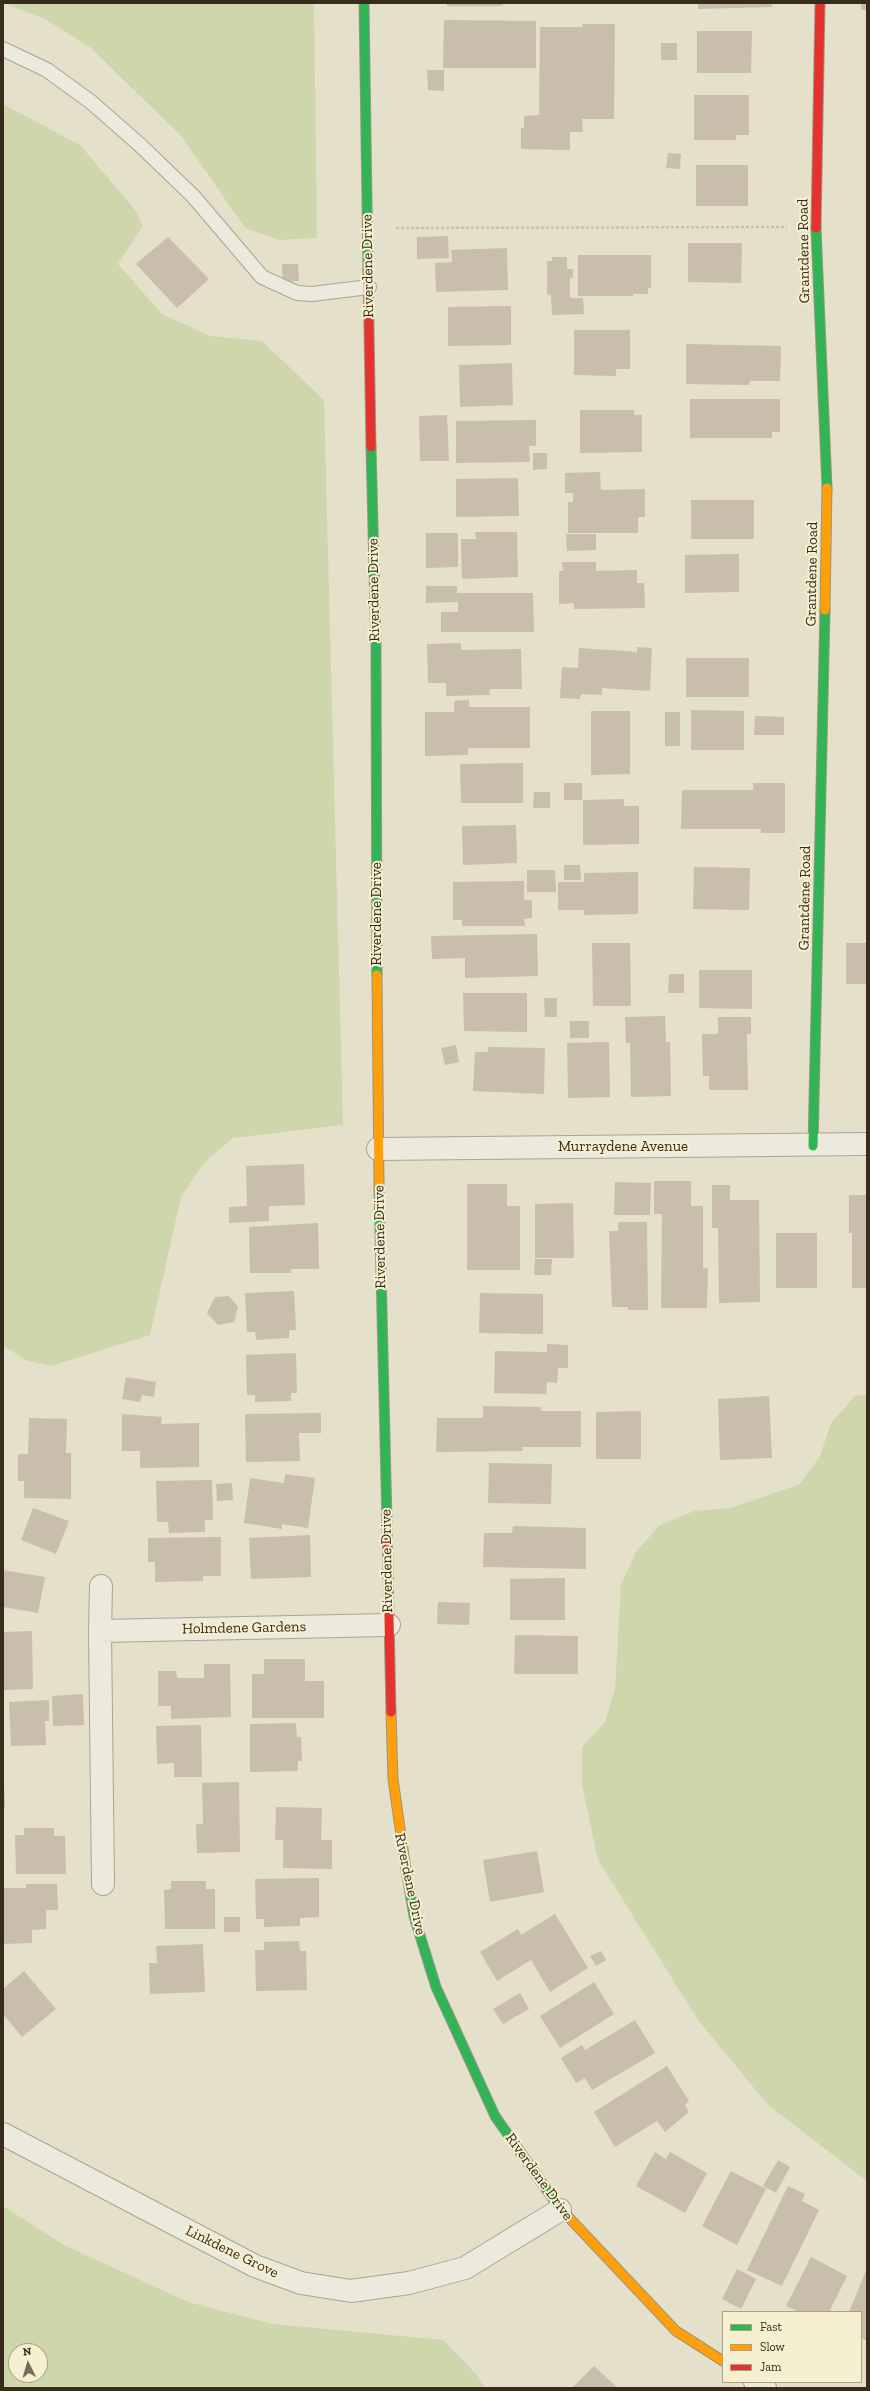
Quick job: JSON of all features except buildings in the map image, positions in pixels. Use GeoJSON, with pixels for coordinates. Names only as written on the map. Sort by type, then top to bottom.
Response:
{"type":"FeatureCollection","features":[{"type":"Feature","properties":{"kind":"street","name":"Riverdene Drive"},"geometry":{"type":"LineString","coordinates":[[364,3],[376,656],[378,1149],[393,1779],[399,1833],[414,1916],[436,1987],[495,2116],[560,2210],[676,2331],[722,2361]]}},
{"type":"Feature","properties":{"kind":"street","name":"Grantdene Road"},"geometry":{"type":"LineString","coordinates":[[813,1146],[827,499],[816,228],[820,3]]}},
{"type":"Feature","properties":{"kind":"street","name":"Murraydene Avenue"},"geometry":{"type":"LineString","coordinates":[[378,1149],[813,1146],[867,1144]]}},
{"type":"Feature","properties":{"kind":"street"},"geometry":{"type":"LineString","coordinates":[[101,1586],[100,1631],[103,1884]]}},
{"type":"Feature","properties":{"kind":"street","name":"Holmdene Gardens"},"geometry":{"type":"LineString","coordinates":[[100,1631],[389,1625]]}},
{"type":"Feature","properties":{"kind":"street","name":"Linkdene Grove"},"geometry":{"type":"LineString","coordinates":[[3,2134],[255,2266],[302,2283],[351,2291],[409,2283],[465,2268],[560,2210]]}},
{"type":"Feature","properties":{"kind":"lane"},"geometry":{"type":"LineString","coordinates":[[3,49],[47,70],[91,102],[140,145],[193,196],[262,277],[297,293],[312,294],[369,287]]}},
{"type":"Feature","properties":{"kind":"path"},"geometry":{"type":"LineString","coordinates":[[367,228],[816,228]]}},
{"type":"Feature","properties":{"kind":"green space"},"geometry":{"type":"Polygon","coordinates":[[[3,3],[314,3],[317,238],[279,240],[245,228],[182,137],[91,48],[45,19],[3,3]]]}},
{"type":"Feature","properties":{"kind":"green space"},"geometry":{"type":"Polygon","coordinates":[[[3,104],[80,145],[136,211],[143,226],[118,264],[162,314],[210,336],[262,341],[324,400],[343,1125],[233,1138],[204,1163],[181,1197],[150,1335],[51,1366],[25,1360],[3,1345],[3,104]]]}},
{"type":"Feature","properties":{"kind":"green space"},"geometry":{"type":"Polygon","coordinates":[[[867,1394],[867,2181],[768,2105],[698,2020],[598,1860],[582,1785],[582,1747],[605,1722],[615,1689],[621,1584],[636,1552],[660,1525],[694,1511],[731,1508],[800,1484],[820,1456],[831,1423],[855,1396],[867,1394]]]}},
{"type":"Feature","properties":{"kind":"green space"},"geometry":{"type":"Polygon","coordinates":[[[3,2206],[64,2245],[188,2302],[273,2324],[443,2340],[477,2375],[485,2388],[3,2388],[3,2206]]]}},
{"type":"Feature","properties":{"kind":"traffic: fast"},"geometry":{"type":"LineString","coordinates":[[364,3],[368,270]]}},
{"type":"Feature","properties":{"kind":"traffic: fast"},"geometry":{"type":"LineString","coordinates":[[816,228],[827,488]]}},
{"type":"Feature","properties":{"kind":"traffic: fast"},"geometry":{"type":"LineString","coordinates":[[371,447],[376,648],[377,975]]}},
{"type":"Feature","properties":{"kind":"traffic: fast"},"geometry":{"type":"LineString","coordinates":[[813,1146],[825,610]]}},
{"type":"Feature","properties":{"kind":"traffic: fast"},"geometry":{"type":"LineString","coordinates":[[379,1187],[387,1523]]}},
{"type":"Feature","properties":{"kind":"traffic: fast"},"geometry":{"type":"LineString","coordinates":[[406,1870],[414,1916],[436,1987],[495,2116],[558,2206]]}},
{"type":"Feature","properties":{"kind":"traffic: slow"},"geometry":{"type":"LineString","coordinates":[[825,610],[827,488]]}},
{"type":"Feature","properties":{"kind":"traffic: slow"},"geometry":{"type":"LineString","coordinates":[[377,975],[379,1187]]}},
{"type":"Feature","properties":{"kind":"traffic: slow"},"geometry":{"type":"LineString","coordinates":[[391,1712],[393,1779],[406,1870]]}},
{"type":"Feature","properties":{"kind":"traffic: slow"},"geometry":{"type":"LineString","coordinates":[[558,2206],[676,2331],[722,2360]]}},
{"type":"Feature","properties":{"kind":"traffic: jam"},"geometry":{"type":"LineString","coordinates":[[816,228],[820,3]]}},
{"type":"Feature","properties":{"kind":"traffic: jam"},"geometry":{"type":"LineString","coordinates":[[368,270],[371,447]]}},
{"type":"Feature","properties":{"kind":"traffic: jam"},"geometry":{"type":"LineString","coordinates":[[387,1523],[391,1712]]}}]}
